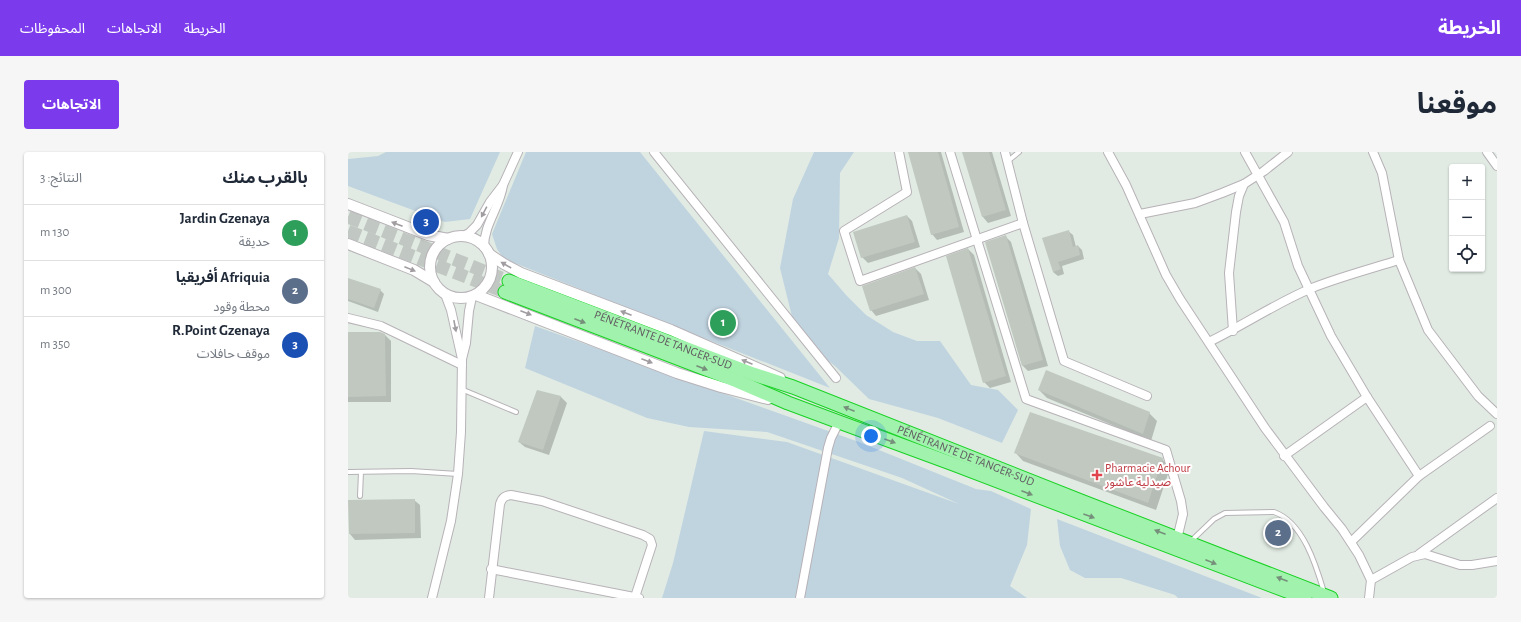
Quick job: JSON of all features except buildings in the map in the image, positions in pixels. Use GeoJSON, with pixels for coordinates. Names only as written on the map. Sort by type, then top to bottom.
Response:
{"type":"FeatureCollection","features":[{"type":"Feature","properties":{"kind":"highway","name":"PÉNÉTRANTE DE TANGER-SUD"},"geometry":{"type":"LineString","coordinates":[[1002,476],[839,422],[788,403],[507,286],[793,387],[1002,476],[1305,598]]}},
{"type":"Feature","properties":{"kind":"highway","name":"PÉNÉTRANTE DE TANGER-SUD"},"geometry":{"type":"LineString","coordinates":[[1053,497],[1183,541],[1328,597]]}},
{"type":"Feature","properties":{"kind":"street"},"geometry":{"type":"LineString","coordinates":[[432,598],[451,521],[458,474],[461,432],[462,362],[466,343],[469,311],[474,296],[485,288],[492,275],[492,260],[486,250],[486,230],[498,206],[503,185],[518,152]]}},
{"type":"Feature","properties":{"kind":"street"},"geometry":{"type":"LineString","coordinates":[[654,152],[836,378]]}},
{"type":"Feature","properties":{"kind":"street"},"geometry":{"type":"LineString","coordinates":[[899,152],[907,192],[844,231],[860,281],[1023,223]]}},
{"type":"Feature","properties":{"kind":"street"},"geometry":{"type":"LineString","coordinates":[[950,152],[1026,399],[1166,450],[1182,501],[1183,541]]}},
{"type":"Feature","properties":{"kind":"street"},"geometry":{"type":"LineString","coordinates":[[1005,152],[1023,223],[1064,362],[1147,396]]}},
{"type":"Feature","properties":{"kind":"street"},"geometry":{"type":"LineString","coordinates":[[1108,152],[1140,214],[1166,275],[1180,299],[1210,342],[1284,456],[1351,542],[1359,555],[1371,580],[1369,598]]}},
{"type":"Feature","properties":{"kind":"street"},"geometry":{"type":"LineString","coordinates":[[1245,152],[1284,222],[1298,266],[1331,336],[1367,397],[1419,476]]}},
{"type":"Feature","properties":{"kind":"street"},"geometry":{"type":"LineString","coordinates":[[1140,214],[1195,203],[1244,184],[1288,152]]}},
{"type":"Feature","properties":{"kind":"street"},"geometry":{"type":"LineString","coordinates":[[1373,152],[1382,173],[1399,260],[1428,330],[1478,396],[1497,414]]}},
{"type":"Feature","properties":{"kind":"street"},"geometry":{"type":"LineString","coordinates":[[1487,152],[1497,166]]}},
{"type":"Feature","properties":{"kind":"street"},"geometry":{"type":"LineString","coordinates":[[1233,331],[1229,273],[1236,212],[1239,196],[1244,184]]}},
{"type":"Feature","properties":{"kind":"street"},"geometry":{"type":"LineString","coordinates":[[463,236],[477,225],[490,202],[503,185]]}},
{"type":"Feature","properties":{"kind":"street"},"geometry":{"type":"LineString","coordinates":[[348,204],[428,236],[448,239]]}},
{"type":"Feature","properties":{"kind":"street"},"geometry":{"type":"LineString","coordinates":[[434,282],[431,272],[431,263],[434,253],[440,245],[455,236],[471,238],[478,241],[486,250],[504,264],[521,273],[698,341],[778,376],[793,387]]}},
{"type":"Feature","properties":{"kind":"street"},"geometry":{"type":"LineString","coordinates":[[348,244],[414,270],[434,282],[445,294],[451,310],[462,362]]}},
{"type":"Feature","properties":{"kind":"street"},"geometry":{"type":"LineString","coordinates":[[1210,342],[1233,331],[1282,302],[1308,290],[1399,260]]}},
{"type":"Feature","properties":{"kind":"street"},"geometry":{"type":"LineString","coordinates":[[445,294],[459,298],[474,296],[699,380],[743,393],[788,403]]}},
{"type":"Feature","properties":{"kind":"street"},"geometry":{"type":"LineString","coordinates":[[348,318],[381,326],[462,362]]}},
{"type":"Feature","properties":{"kind":"street"},"geometry":{"type":"LineString","coordinates":[[1284,456],[1367,397]]}},
{"type":"Feature","properties":{"kind":"street"},"geometry":{"type":"LineString","coordinates":[[800,598],[828,448],[839,422]]}},
{"type":"Feature","properties":{"kind":"street"},"geometry":{"type":"LineString","coordinates":[[1351,542],[1419,476],[1490,426]]}},
{"type":"Feature","properties":{"kind":"street"},"geometry":{"type":"LineString","coordinates":[[489,598],[491,568],[500,504],[502,498],[506,496],[511,495],[557,506],[643,535],[650,539],[652,545],[637,597],[491,568]]}},
{"type":"Feature","properties":{"kind":"street"},"geometry":{"type":"LineString","coordinates":[[1371,580],[1419,554],[1497,498]]}},
{"type":"Feature","properties":{"kind":"street"},"geometry":{"type":"LineString","coordinates":[[1419,554],[1425,554],[1460,565],[1472,565],[1497,561]]}},
{"type":"Feature","properties":{"kind":"lane"},"geometry":{"type":"LineString","coordinates":[[1007,161],[1019,152]]}},
{"type":"Feature","properties":{"kind":"lane"},"geometry":{"type":"LineString","coordinates":[[461,389],[516,412]]}},
{"type":"Feature","properties":{"kind":"lane"},"geometry":{"type":"LineString","coordinates":[[348,472],[411,471],[458,474]]}},
{"type":"Feature","properties":{"kind":"lane"},"geometry":{"type":"LineString","coordinates":[[360,496],[361,472]]}},
{"type":"Feature","properties":{"kind":"lane"},"geometry":{"type":"LineString","coordinates":[[1183,541],[1225,513],[1274,512],[1281,515],[1293,524],[1312,555],[1328,597]]}},
{"type":"Feature","properties":{"kind":"shaded area"},"geometry":{"type":"Polygon","coordinates":[[[386,152],[500,152],[470,219],[445,222],[348,186],[348,159],[378,156],[386,152]]]}},
{"type":"Feature","properties":{"kind":"shaded area"},"geometry":{"type":"Polygon","coordinates":[[[526,152],[640,152],[830,388],[504,259],[497,249],[492,234],[526,152]]]}},
{"type":"Feature","properties":{"kind":"shaded area"},"geometry":{"type":"Polygon","coordinates":[[[814,152],[854,152],[840,173],[839,238],[828,274],[866,315],[893,332],[917,341],[940,341],[971,385],[998,390],[1018,410],[1002,443],[938,418],[869,399],[835,366],[797,337],[780,268],[793,199],[814,152]]]}},
{"type":"Feature","properties":{"kind":"shaded area"},"geometry":{"type":"Polygon","coordinates":[[[535,326],[859,442],[976,489],[991,491],[1031,509],[1027,545],[1010,586],[1027,598],[662,598],[673,563],[704,431],[787,442],[959,504],[902,478],[767,432],[689,427],[647,418],[525,368],[535,326]]]}},
{"type":"Feature","properties":{"kind":"shaded area"},"geometry":{"type":"Polygon","coordinates":[[[1057,519],[1262,598],[1178,598],[1175,595],[1121,578],[1085,578],[1070,570],[1060,546],[1057,519]]]}},
{"type":"Feature","properties":{"kind":"tunnel"},"geometry":{"type":"LineString","coordinates":[[348,217],[509,281]]}},
{"type":"Feature","properties":{"kind":"tunnel"},"geometry":{"type":"LineString","coordinates":[[348,231],[505,292]]}},
{"type":"Feature","properties":{"kind":"place","name":"R.Point Gzenaya"},"geometry":{"type":"Point","coordinates":[426,222]}},
{"type":"Feature","properties":{"kind":"place","name":"Jardin Gzenaya"},"geometry":{"type":"Point","coordinates":[723,323]}},
{"type":"Feature","properties":{"kind":"place","name":"Pharmacie Achour صيدلية عاشور"},"geometry":{"type":"Point","coordinates":[1097,475]}},
{"type":"Feature","properties":{"kind":"place","name":"Afriquia أفريقيا"},"geometry":{"type":"Point","coordinates":[1278,533]}}]}
